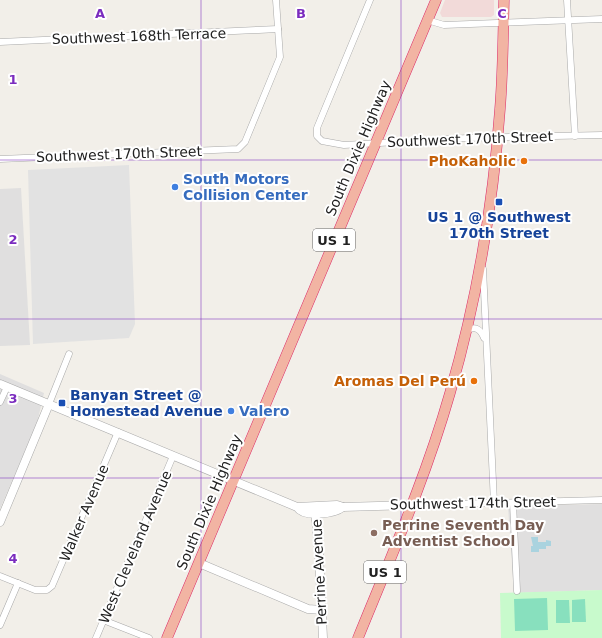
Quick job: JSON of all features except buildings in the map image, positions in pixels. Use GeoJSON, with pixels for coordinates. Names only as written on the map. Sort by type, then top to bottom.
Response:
{"type":"FeatureCollection","features":[{"type":"Feature","properties":{"kind":"highway","name":"South Dixie Highway"},"geometry":{"type":"LineString","coordinates":[[167,638],[436,0]]}},
{"type":"Feature","properties":{"kind":"highway","name":"US 1"},"geometry":{"type":"LineString","coordinates":[[358,638],[412,505],[443,417],[466,331],[482,257],[498,138],[504,0]]}},
{"type":"Feature","properties":{"kind":"street"},"geometry":{"type":"LineString","coordinates":[[276,0],[278,29]]}},
{"type":"Feature","properties":{"kind":"street","name":"Southwest 170th Street"},"geometry":{"type":"LineString","coordinates":[[370,0],[318,125],[317,136],[322,141],[344,145],[602,135]]}},
{"type":"Feature","properties":{"kind":"street"},"geometry":{"type":"LineString","coordinates":[[567,0],[575,136]]}},
{"type":"Feature","properties":{"kind":"street"},"geometry":{"type":"LineString","coordinates":[[427,20],[444,25],[602,19]]}},
{"type":"Feature","properties":{"kind":"street","name":"Southwest 168th Terrace"},"geometry":{"type":"LineString","coordinates":[[0,42],[278,29]]}},
{"type":"Feature","properties":{"kind":"street","name":"Southwest 170th Street"},"geometry":{"type":"LineString","coordinates":[[0,160],[238,149],[245,142],[278,65],[280,53],[278,29]]}},
{"type":"Feature","properties":{"kind":"street"},"geometry":{"type":"LineString","coordinates":[[482,257],[494,503]]}},
{"type":"Feature","properties":{"kind":"street"},"geometry":{"type":"LineString","coordinates":[[466,331],[470,328],[478,329],[482,332],[486,341]]}},
{"type":"Feature","properties":{"kind":"street"},"geometry":{"type":"LineString","coordinates":[[0,522],[69,354]]}},
{"type":"Feature","properties":{"kind":"street"},"geometry":{"type":"LineString","coordinates":[[0,402],[3,385],[297,507],[299,510],[316,510]]}},
{"type":"Feature","properties":{"kind":"street","name":"Walker Avenue"},"geometry":{"type":"LineString","coordinates":[[18,583],[35,590],[47,590],[55,581],[118,432]]}},
{"type":"Feature","properties":{"kind":"street","name":"West Cleveland Avenue"},"geometry":{"type":"LineString","coordinates":[[96,638],[173,456]]}},
{"type":"Feature","properties":{"kind":"street","name":"Southwest 174th Street"},"geometry":{"type":"LineString","coordinates":[[316,510],[333,513],[343,507],[602,500]]}},
{"type":"Feature","properties":{"kind":"street"},"geometry":{"type":"LineString","coordinates":[[513,503],[517,591]]}},
{"type":"Feature","properties":{"kind":"street","name":"Perrine Avenue"},"geometry":{"type":"LineString","coordinates":[[316,510],[323,638]]}},
{"type":"Feature","properties":{"kind":"street"},"geometry":{"type":"LineString","coordinates":[[198,563],[308,609],[322,610]]}},
{"type":"Feature","properties":{"kind":"street"},"geometry":{"type":"LineString","coordinates":[[0,576],[18,583],[0,625]]}},
{"type":"Feature","properties":{"kind":"street"},"geometry":{"type":"LineString","coordinates":[[103,620],[148,638]]}},
{"type":"Feature","properties":{"kind":"shaded area"},"geometry":{"type":"Polygon","coordinates":[[[445,0],[494,0],[494,15],[491,17],[442,17],[440,13],[445,0]]]}},
{"type":"Feature","properties":{"kind":"shaded area"},"geometry":{"type":"Polygon","coordinates":[[[129,165],[135,324],[129,338],[33,344],[28,170],[129,165]]]}},
{"type":"Feature","properties":{"kind":"shaded area"},"geometry":{"type":"Polygon","coordinates":[[[21,188],[30,345],[0,346],[0,189],[21,188]]]}},
{"type":"Feature","properties":{"kind":"shaded area"},"geometry":{"type":"Polygon","coordinates":[[[0,374],[44,393],[37,423],[0,509],[0,374]]]}},
{"type":"Feature","properties":{"kind":"shaded area"},"geometry":{"type":"Polygon","coordinates":[[[602,504],[602,590],[514,593],[508,506],[602,504]]]}},
{"type":"Feature","properties":{"kind":"green space"},"geometry":{"type":"Polygon","coordinates":[[[602,590],[602,638],[501,638],[500,593],[602,590]]]}},
{"type":"Feature","properties":{"kind":"green space"},"geometry":{"type":"Polygon","coordinates":[[[547,598],[548,630],[515,631],[514,599],[547,598]]]}},
{"type":"Feature","properties":{"kind":"green space"},"geometry":{"type":"Polygon","coordinates":[[[585,599],[586,622],[572,622],[572,600],[585,599]]]}},
{"type":"Feature","properties":{"kind":"green space"},"geometry":{"type":"Polygon","coordinates":[[[556,600],[569,600],[570,623],[556,623],[556,600]]]}},
{"type":"Feature","properties":{"kind":"water"},"geometry":{"type":"Polygon","coordinates":[[[531,537],[538,537],[538,542],[546,542],[546,540],[551,541],[551,546],[546,546],[546,549],[539,549],[539,552],[531,552],[531,546],[533,546],[531,537]]]}},
{"type":"Feature","properties":{"kind":"place","name":"PhoKaholic"},"geometry":{"type":"Point","coordinates":[524,161]}},
{"type":"Feature","properties":{"kind":"place","name":"South Motors Collision Center"},"geometry":{"type":"Point","coordinates":[175,187]}},
{"type":"Feature","properties":{"kind":"place","name":"US 1 @ Southwest 170th Street"},"geometry":{"type":"Point","coordinates":[499,202]}},
{"type":"Feature","properties":{"kind":"place","name":"Aromas Del Perú"},"geometry":{"type":"Point","coordinates":[474,381]}},
{"type":"Feature","properties":{"kind":"place","name":"Banyan Street @ Homestead Avenue"},"geometry":{"type":"Point","coordinates":[62,403]}},
{"type":"Feature","properties":{"kind":"place","name":"Valero"},"geometry":{"type":"Point","coordinates":[231,411]}},
{"type":"Feature","properties":{"kind":"place","name":"Perrine Seventh Day Adventist School"},"geometry":{"type":"Point","coordinates":[374,533]}}]}
